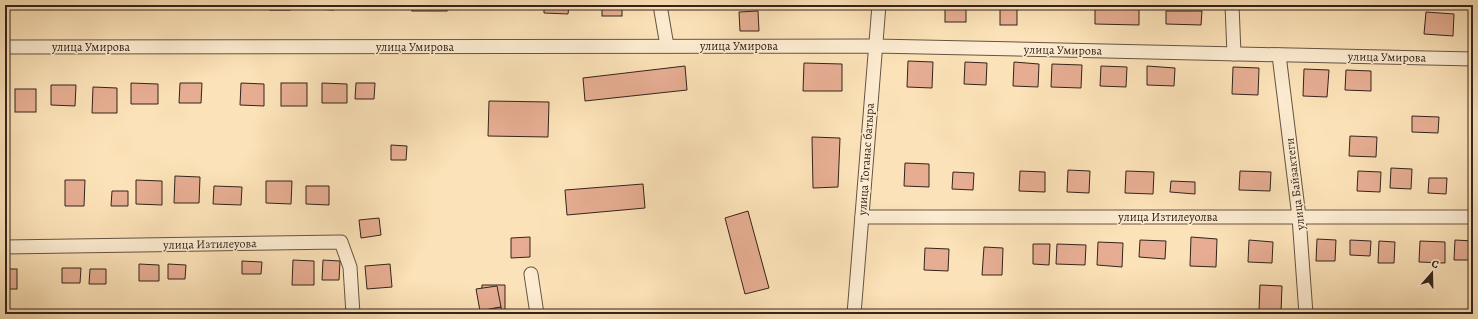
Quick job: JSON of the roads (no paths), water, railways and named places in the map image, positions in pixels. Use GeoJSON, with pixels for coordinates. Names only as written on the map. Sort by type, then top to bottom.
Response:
{"type":"FeatureCollection","features":[{"type":"Feature","properties":{"kind":"street"},"geometry":{"type":"LineString","coordinates":[[660,5],[667,46]]}},
{"type":"Feature","properties":{"kind":"street","name":"улица Тоганас батыра"},"geometry":{"type":"LineString","coordinates":[[854,314],[879,5]]}},
{"type":"Feature","properties":{"kind":"street"},"geometry":{"type":"LineString","coordinates":[[1232,5],[1234,54]]}},
{"type":"Feature","properties":{"kind":"street","name":"улица Умирова"},"geometry":{"type":"LineString","coordinates":[[5,48],[875,46],[1473,59]]}},
{"type":"Feature","properties":{"kind":"street","name":"улица Байзактеги"},"geometry":{"type":"LineString","coordinates":[[1279,55],[1299,217],[1306,314]]}},
{"type":"Feature","properties":{"kind":"street","name":"улица Изтилеуолва"},"geometry":{"type":"LineString","coordinates":[[862,217],[1473,217]]}},
{"type":"Feature","properties":{"kind":"street","name":"улица Изтилеуова"},"geometry":{"type":"LineString","coordinates":[[5,247],[341,242],[350,267],[353,314]]}},
{"type":"Feature","properties":{"kind":"street"},"geometry":{"type":"LineString","coordinates":[[531,274],[537,314]]}}]}
